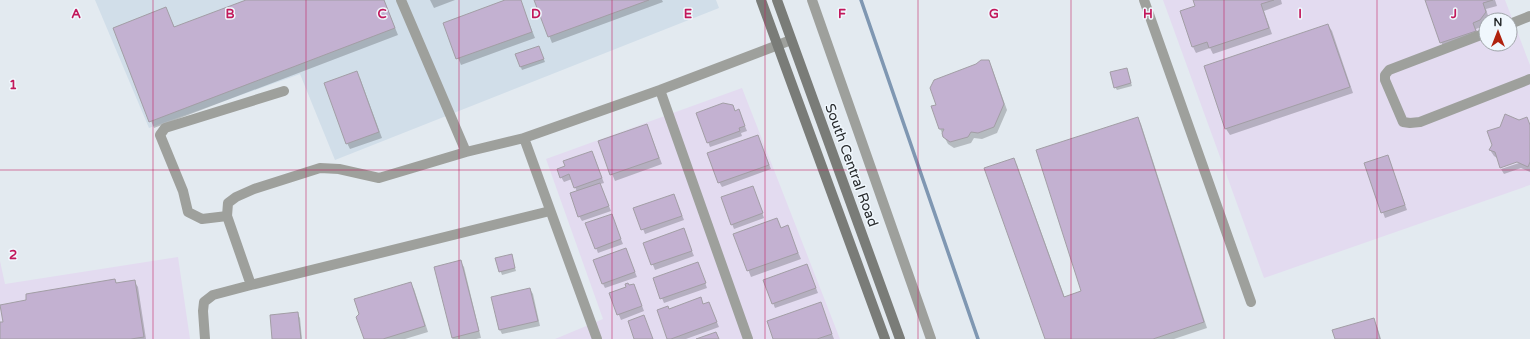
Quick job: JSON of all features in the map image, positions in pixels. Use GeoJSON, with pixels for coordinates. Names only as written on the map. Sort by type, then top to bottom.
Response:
{"type":"FeatureCollection","features":[{"type":"Feature","properties":{"kind":"main road","name":"South Central Road"},"geometry":{"type":"LineString","coordinates":[[762,0],[885,339]]}},
{"type":"Feature","properties":{"kind":"main road","name":"South Central Road"},"geometry":{"type":"LineString","coordinates":[[776,0],[900,339]]}},
{"type":"Feature","properties":{"kind":"street"},"geometry":{"type":"LineString","coordinates":[[400,0],[466,152]]}},
{"type":"Feature","properties":{"kind":"street"},"geometry":{"type":"LineString","coordinates":[[812,0],[931,339]]}},
{"type":"Feature","properties":{"kind":"street"},"geometry":{"type":"LineString","coordinates":[[1144,0],[1251,302]]}},
{"type":"Feature","properties":{"kind":"street"},"geometry":{"type":"LineString","coordinates":[[1518,21],[1530,16]]}},
{"type":"Feature","properties":{"kind":"street"},"geometry":{"type":"LineString","coordinates":[[1478,36],[1389,70],[1385,75],[1385,80],[1403,122],[1420,122],[1530,79]]}},
{"type":"Feature","properties":{"kind":"street"},"geometry":{"type":"LineString","coordinates":[[251,285],[227,216],[228,203],[236,197],[254,189],[320,168],[339,169],[379,178],[466,152],[524,138],[660,90],[791,40]]}},
{"type":"Feature","properties":{"kind":"street"},"geometry":{"type":"LineString","coordinates":[[660,90],[748,339]]}},
{"type":"Feature","properties":{"kind":"street"},"geometry":{"type":"LineString","coordinates":[[227,216],[202,219],[188,212],[183,191],[160,135],[165,128],[284,91]]}},
{"type":"Feature","properties":{"kind":"street"},"geometry":{"type":"LineString","coordinates":[[524,138],[597,339]]}},
{"type":"Feature","properties":{"kind":"street"},"geometry":{"type":"LineString","coordinates":[[205,339],[203,312],[204,302],[213,295],[550,210]]}},
{"type":"Feature","properties":{"kind":"shaded area"},"geometry":{"type":"Polygon","coordinates":[[[95,0],[716,0],[719,8],[335,160],[300,74],[149,128],[95,0]]]}},
{"type":"Feature","properties":{"kind":"shaded area"},"geometry":{"type":"Polygon","coordinates":[[[1163,0],[1505,0],[1510,12],[1478,12],[1478,52],[1518,52],[1518,34],[1530,65],[1530,185],[1264,278],[1163,0]]]}},
{"type":"Feature","properties":{"kind":"shaded area"},"geometry":{"type":"Polygon","coordinates":[[[742,88],[840,339],[555,339],[603,319],[546,159],[742,88]]]}},
{"type":"Feature","properties":{"kind":"shaded area"},"geometry":{"type":"Polygon","coordinates":[[[178,257],[190,339],[0,339],[0,261],[5,284],[178,257]]]}},
{"type":"Feature","properties":{"kind":"building"},"geometry":{"type":"Polygon","coordinates":[[[246,0],[384,0],[395,28],[149,122],[113,28],[166,7],[174,27],[246,0]]]}},
{"type":"Feature","properties":{"kind":"building"},"geometry":{"type":"Polygon","coordinates":[[[505,0],[521,0],[532,32],[456,59],[443,23],[505,0]]]}},
{"type":"Feature","properties":{"kind":"building"},"geometry":{"type":"Polygon","coordinates":[[[534,0],[649,0],[548,37],[534,0]]]}},
{"type":"Feature","properties":{"kind":"building"},"geometry":{"type":"Polygon","coordinates":[[[1193,0],[1274,0],[1261,4],[1269,28],[1209,48],[1207,42],[1192,47],[1180,11],[1195,6],[1193,0]]]}},
{"type":"Feature","properties":{"kind":"building"},"geometry":{"type":"Polygon","coordinates":[[[1425,0],[1493,0],[1483,3],[1486,12],[1478,12],[1478,21],[1473,23],[1476,31],[1440,43],[1425,0]]]}},
{"type":"Feature","properties":{"kind":"building"},"geometry":{"type":"Polygon","coordinates":[[[1328,24],[1350,87],[1225,129],[1204,66],[1328,24]]]}},
{"type":"Feature","properties":{"kind":"building"},"geometry":{"type":"Polygon","coordinates":[[[539,46],[544,59],[520,67],[515,54],[539,46]]]}},
{"type":"Feature","properties":{"kind":"building"},"geometry":{"type":"Polygon","coordinates":[[[981,60],[989,60],[1004,104],[994,127],[978,133],[971,132],[968,137],[950,142],[943,137],[942,133],[944,129],[939,129],[931,106],[936,105],[930,88],[934,80],[976,64],[981,60]]]}},
{"type":"Feature","properties":{"kind":"building"},"geometry":{"type":"Polygon","coordinates":[[[1127,68],[1131,83],[1114,88],[1110,72],[1127,68]]]}},
{"type":"Feature","properties":{"kind":"building"},"geometry":{"type":"Polygon","coordinates":[[[357,71],[379,132],[346,144],[324,83],[357,71]]]}},
{"type":"Feature","properties":{"kind":"building"},"geometry":{"type":"Polygon","coordinates":[[[723,103],[733,105],[735,111],[739,109],[745,126],[739,128],[740,131],[707,143],[696,113],[723,103]]]}},
{"type":"Feature","properties":{"kind":"building"},"geometry":{"type":"Polygon","coordinates":[[[1505,114],[1519,120],[1527,117],[1530,125],[1530,162],[1528,167],[1517,162],[1500,168],[1495,152],[1489,150],[1492,145],[1487,131],[1500,127],[1505,114]]]}},
{"type":"Feature","properties":{"kind":"building"},"geometry":{"type":"Polygon","coordinates":[[[1138,117],[1204,322],[1153,339],[1045,339],[984,168],[1014,158],[1064,297],[1081,291],[1036,150],[1138,117]]]}},
{"type":"Feature","properties":{"kind":"building"},"geometry":{"type":"Polygon","coordinates":[[[647,124],[659,158],[610,175],[598,141],[647,124]]]}},
{"type":"Feature","properties":{"kind":"building"},"geometry":{"type":"Polygon","coordinates":[[[758,135],[769,165],[718,183],[707,153],[758,135]]]}},
{"type":"Feature","properties":{"kind":"building"},"geometry":{"type":"Polygon","coordinates":[[[592,151],[602,178],[574,188],[569,174],[560,178],[557,169],[565,166],[563,161],[592,151]]]}},
{"type":"Feature","properties":{"kind":"building"},"geometry":{"type":"Polygon","coordinates":[[[1388,155],[1405,205],[1381,213],[1364,163],[1388,155]]]}},
{"type":"Feature","properties":{"kind":"building"},"geometry":{"type":"Polygon","coordinates":[[[600,183],[609,206],[578,217],[570,193],[600,183]]]}},
{"type":"Feature","properties":{"kind":"building"},"geometry":{"type":"Polygon","coordinates":[[[753,186],[763,213],[731,225],[721,197],[753,186]]]}},
{"type":"Feature","properties":{"kind":"building"},"geometry":{"type":"Polygon","coordinates":[[[674,194],[682,216],[641,230],[633,208],[674,194]]]}},
{"type":"Feature","properties":{"kind":"building"},"geometry":{"type":"Polygon","coordinates":[[[612,214],[621,239],[595,249],[585,223],[612,214]]]}},
{"type":"Feature","properties":{"kind":"building"},"geometry":{"type":"Polygon","coordinates":[[[777,218],[781,228],[788,225],[798,253],[747,271],[733,234],[777,218]]]}},
{"type":"Feature","properties":{"kind":"building"},"geometry":{"type":"Polygon","coordinates":[[[684,228],[692,251],[651,265],[643,243],[684,228]]]}},
{"type":"Feature","properties":{"kind":"building"},"geometry":{"type":"Polygon","coordinates":[[[626,248],[635,272],[602,284],[593,260],[626,248]]]}},
{"type":"Feature","properties":{"kind":"building"},"geometry":{"type":"Polygon","coordinates":[[[512,254],[515,268],[499,272],[495,258],[512,254]]]}},
{"type":"Feature","properties":{"kind":"building"},"geometry":{"type":"Polygon","coordinates":[[[461,260],[479,331],[452,338],[434,267],[461,260]]]}},
{"type":"Feature","properties":{"kind":"building"},"geometry":{"type":"Polygon","coordinates":[[[698,262],[706,283],[660,299],[653,278],[698,262]]]}},
{"type":"Feature","properties":{"kind":"building"},"geometry":{"type":"Polygon","coordinates":[[[807,264],[816,288],[772,304],[763,280],[807,264]]]}},
{"type":"Feature","properties":{"kind":"building"},"geometry":{"type":"Polygon","coordinates":[[[115,279],[116,283],[135,280],[144,337],[131,339],[0,339],[0,322],[3,322],[0,305],[26,300],[26,294],[115,279]]]}},
{"type":"Feature","properties":{"kind":"building"},"geometry":{"type":"Polygon","coordinates":[[[411,282],[425,326],[383,339],[364,339],[356,317],[359,314],[354,299],[411,282]]]}},
{"type":"Feature","properties":{"kind":"building"},"geometry":{"type":"Polygon","coordinates":[[[628,283],[629,285],[634,284],[642,306],[617,315],[609,293],[626,287],[625,284],[628,283]]]}},
{"type":"Feature","properties":{"kind":"building"},"geometry":{"type":"Polygon","coordinates":[[[530,288],[538,321],[499,330],[491,297],[530,288]]]}},
{"type":"Feature","properties":{"kind":"building"},"geometry":{"type":"Polygon","coordinates":[[[701,297],[703,304],[709,302],[717,322],[671,339],[667,339],[657,310],[668,306],[669,309],[701,297]]]}},
{"type":"Feature","properties":{"kind":"building"},"geometry":{"type":"Polygon","coordinates":[[[821,302],[832,334],[817,339],[773,339],[767,321],[821,302]]]}},
{"type":"Feature","properties":{"kind":"building"},"geometry":{"type":"Polygon","coordinates":[[[298,312],[301,339],[272,339],[270,315],[298,312]]]}},
{"type":"Feature","properties":{"kind":"building"},"geometry":{"type":"Polygon","coordinates":[[[644,315],[653,339],[634,339],[628,321],[644,315]]]}},
{"type":"Feature","properties":{"kind":"building"},"geometry":{"type":"Polygon","coordinates":[[[1374,318],[1380,339],[1335,339],[1332,330],[1374,318]]]}},
{"type":"Feature","properties":{"kind":"building"},"geometry":{"type":"Polygon","coordinates":[[[716,332],[719,339],[696,339],[716,332]]]}},
{"type":"Feature","properties":{"kind":"waterway"},"geometry":{"type":"LineString","coordinates":[[861,0],[978,339]]}}]}
